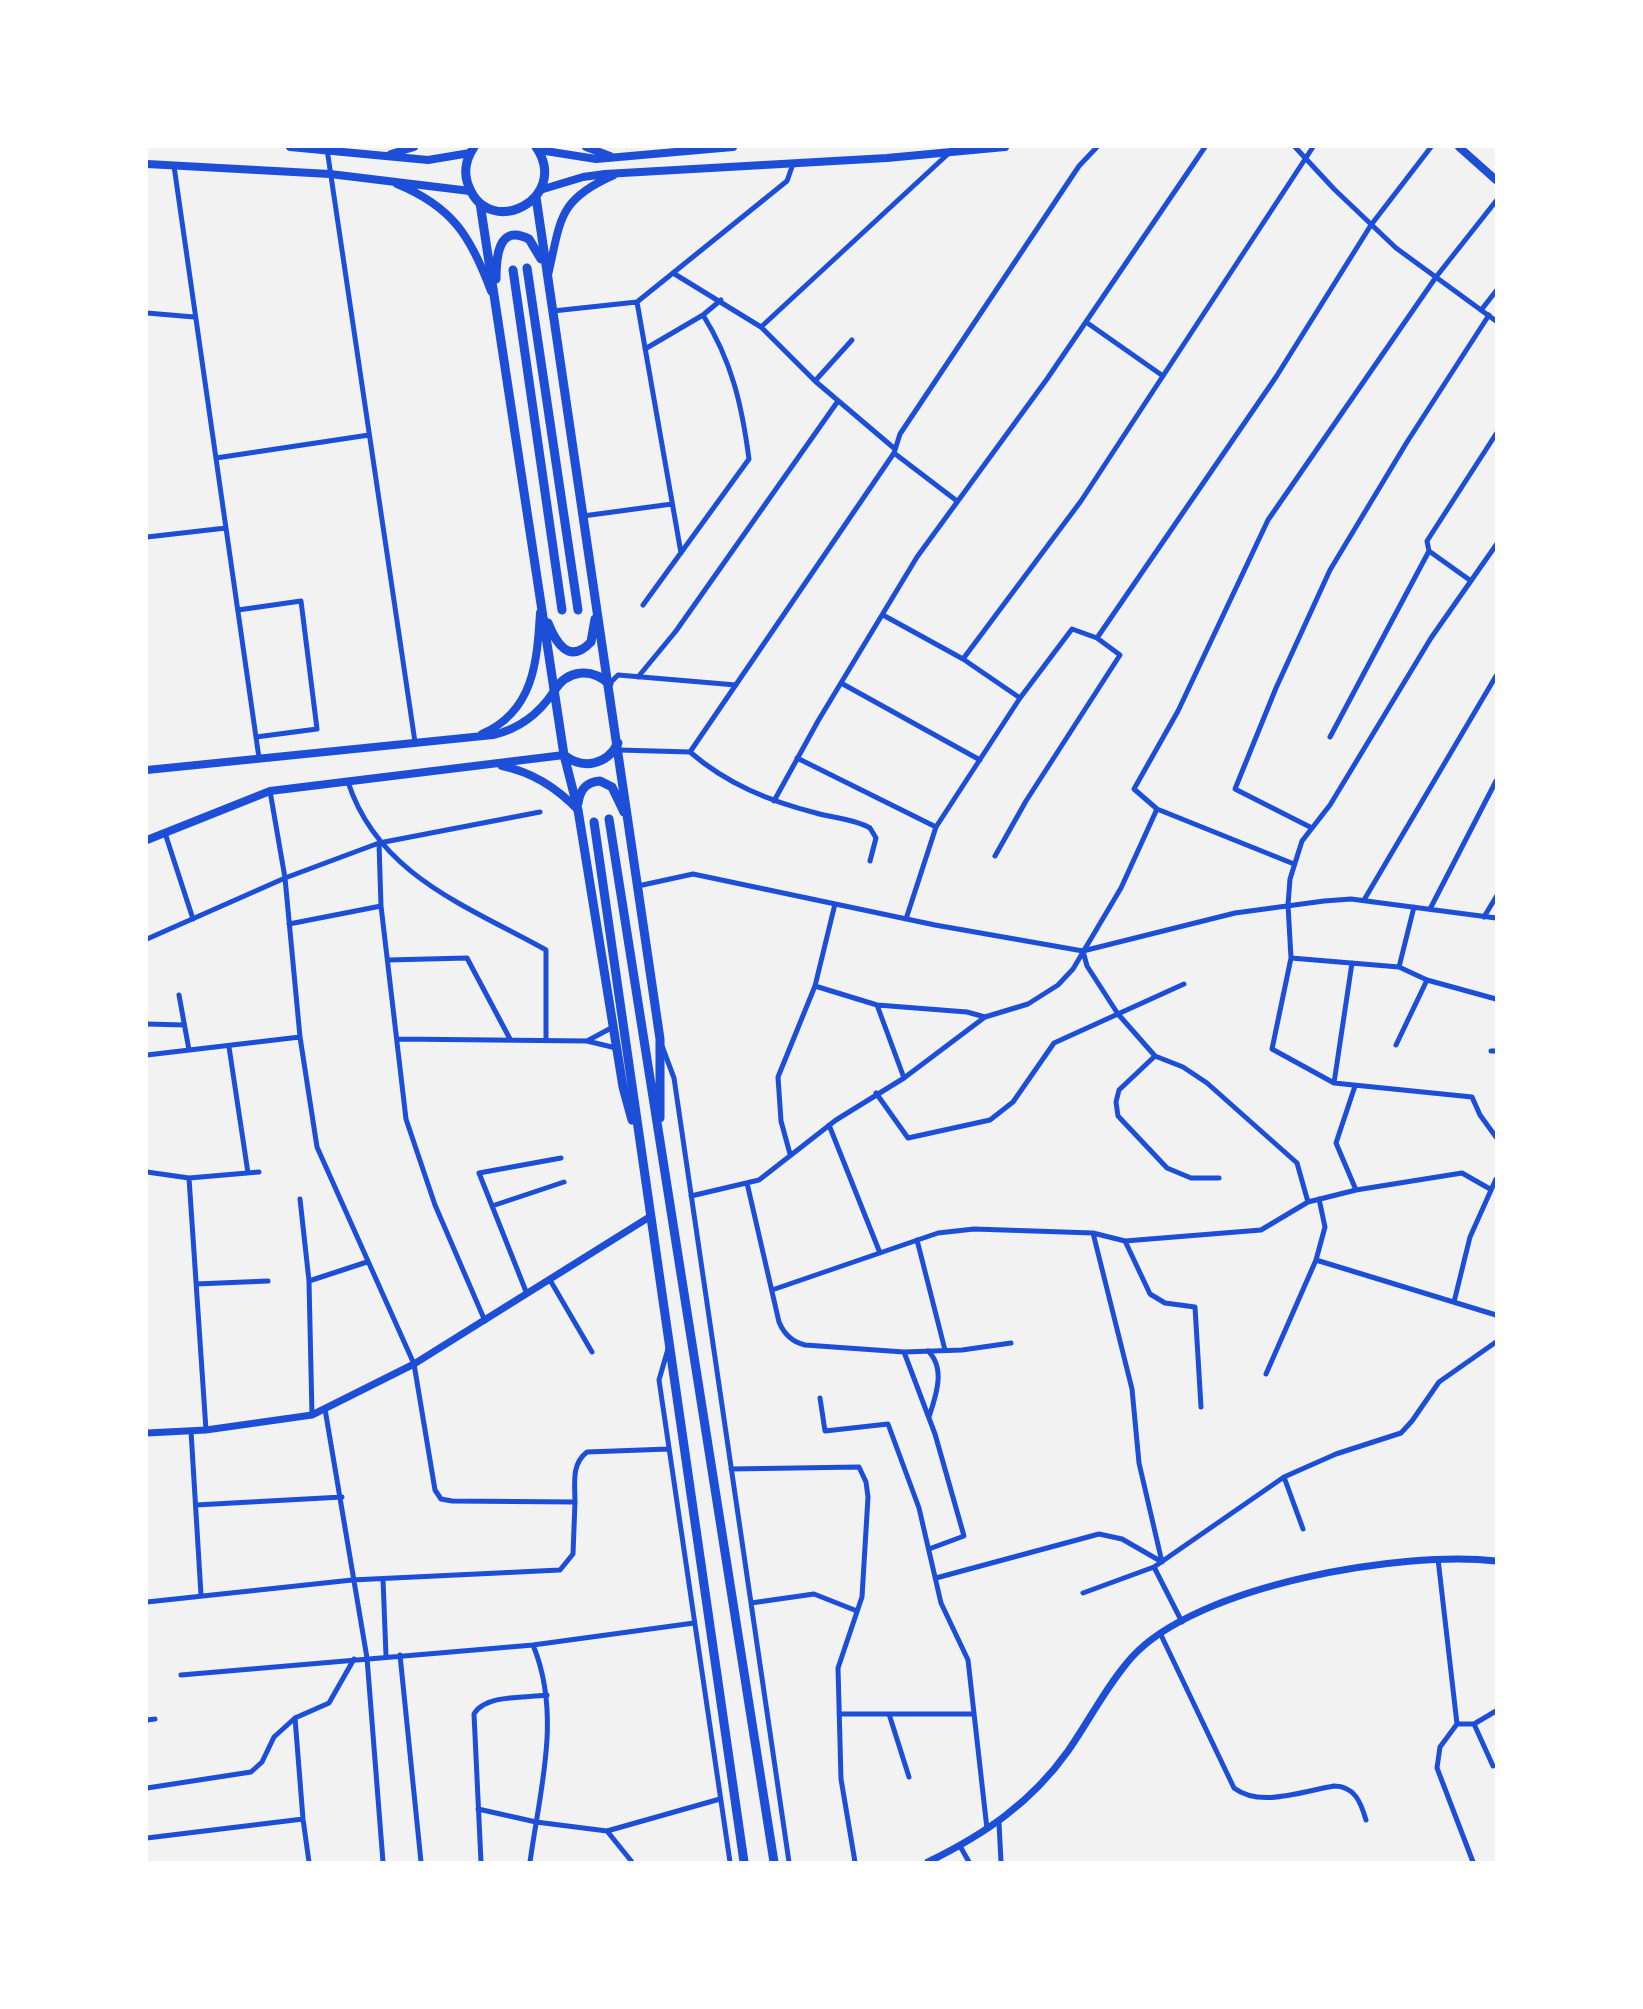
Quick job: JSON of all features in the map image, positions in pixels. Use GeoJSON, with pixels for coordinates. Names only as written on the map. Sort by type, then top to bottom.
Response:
{"type":"FeatureCollection","features":[{"type":"Feature","properties":{"kind":"highway"},"geometry":{"type":"LineString","coordinates":[[472,149],[466,176],[470,191],[480,203],[494,210],[509,211],[524,207],[538,194]]}},
{"type":"Feature","properties":{"kind":"highway"},"geometry":{"type":"LineString","coordinates":[[538,149],[545,167],[538,194],[552,311],[619,747],[660,1039],[660,1150]]}},
{"type":"Feature","properties":{"kind":"highway"},"geometry":{"type":"LineString","coordinates":[[480,203],[564,755],[578,810],[622,1087],[642,1150]]}},
{"type":"Feature","properties":{"kind":"highway"},"geometry":{"type":"LineString","coordinates":[[496,304],[496,255],[500,244],[509,237],[519,235],[534,243],[548,278]]}},
{"type":"Feature","properties":{"kind":"highway"},"geometry":{"type":"LineString","coordinates":[[527,268],[578,610]]}},
{"type":"Feature","properties":{"kind":"highway"},"geometry":{"type":"LineString","coordinates":[[513,270],[562,610]]}},
{"type":"Feature","properties":{"kind":"highway"},"geometry":{"type":"LineString","coordinates":[[541,604],[558,645],[567,650],[577,651],[587,646],[593,637],[596,597]]}},
{"type":"Feature","properties":{"kind":"highway"},"geometry":{"type":"LineString","coordinates":[[554,691],[568,677],[580,673],[593,674],[609,684]]}},
{"type":"Feature","properties":{"kind":"highway"},"geometry":{"type":"LineString","coordinates":[[564,755],[575,762],[594,764],[619,747]]}},
{"type":"Feature","properties":{"kind":"highway"},"geometry":{"type":"LineString","coordinates":[[578,810],[582,790],[590,783],[604,782],[615,791],[629,822]]}},
{"type":"Feature","properties":{"kind":"highway"},"geometry":{"type":"LineString","coordinates":[[609,819],[774,1862]]}},
{"type":"Feature","properties":{"kind":"highway"},"geometry":{"type":"LineString","coordinates":[[594,822],[744,1862]]}},
{"type":"Feature","properties":{"kind":"main road"},"geometry":{"type":"LineString","coordinates":[[290,147],[326,148],[428,160],[472,149]]}},
{"type":"Feature","properties":{"kind":"main road"},"geometry":{"type":"LineString","coordinates":[[385,155],[414,147]]}},
{"type":"Feature","properties":{"kind":"main road"},"geometry":{"type":"LineString","coordinates":[[586,147],[616,157]]}},
{"type":"Feature","properties":{"kind":"main road"},"geometry":{"type":"LineString","coordinates":[[538,149],[584,158],[733,147]]}},
{"type":"Feature","properties":{"kind":"main road"},"geometry":{"type":"LineString","coordinates":[[538,194],[583,177],[949,153],[1005,147]]}},
{"type":"Feature","properties":{"kind":"main road"},"geometry":{"type":"LineString","coordinates":[[1462,148],[1496,180]]}},
{"type":"Feature","properties":{"kind":"main road"},"geometry":{"type":"LineString","coordinates":[[147,164],[330,174],[470,191]]}},
{"type":"Feature","properties":{"kind":"main road"},"geometry":{"type":"LineString","coordinates":[[548,278],[561,220],[569,204],[587,188],[617,174]]}},
{"type":"Feature","properties":{"kind":"main road"},"geometry":{"type":"LineString","coordinates":[[386,180],[422,196],[453,219],[474,247],[496,304]]}},
{"type":"Feature","properties":{"kind":"main road"},"geometry":{"type":"LineString","coordinates":[[477,736],[504,721],[528,691],[537,660],[541,604]]}},
{"type":"Feature","properties":{"kind":"main road"},"geometry":{"type":"LineString","coordinates":[[147,770],[502,733],[519,726],[535,715],[554,691]]}},
{"type":"Feature","properties":{"kind":"main road"},"geometry":{"type":"LineString","coordinates":[[147,840],[270,791],[564,755]]}},
{"type":"Feature","properties":{"kind":"main road"},"geometry":{"type":"LineString","coordinates":[[496,764],[538,779],[560,793],[578,810]]}},
{"type":"Feature","properties":{"kind":"street"},"geometry":{"type":"LineString","coordinates":[[690,752],[894,451],[900,434],[1079,166],[1097,147]]}},
{"type":"Feature","properties":{"kind":"street"},"geometry":{"type":"LineString","coordinates":[[774,801],[797,758],[917,557],[1086,322],[1205,147]]}},
{"type":"Feature","properties":{"kind":"street"},"geometry":{"type":"LineString","coordinates":[[1295,147],[1396,248],[1496,321]]}},
{"type":"Feature","properties":{"kind":"street"},"geometry":{"type":"LineString","coordinates":[[963,659],[1081,501],[1313,147]]}},
{"type":"Feature","properties":{"kind":"street"},"geometry":{"type":"LineString","coordinates":[[1097,638],[1276,377],[1371,225],[1431,147]]}},
{"type":"Feature","properties":{"kind":"street"},"geometry":{"type":"LineString","coordinates":[[326,148],[415,742]]}},
{"type":"Feature","properties":{"kind":"street"},"geometry":{"type":"LineString","coordinates":[[761,327],[949,153]]}},
{"type":"Feature","properties":{"kind":"street"},"geometry":{"type":"LineString","coordinates":[[552,311],[637,302],[787,181],[793,164]]}},
{"type":"Feature","properties":{"kind":"street"},"geometry":{"type":"LineString","coordinates":[[174,166],[194,318],[259,758]]}},
{"type":"Feature","properties":{"kind":"street"},"geometry":{"type":"LineString","coordinates":[[1294,864],[1157,809],[1134,789],[1178,711],[1268,520],[1436,277],[1496,201]]}},
{"type":"Feature","properties":{"kind":"street"},"geometry":{"type":"LineString","coordinates":[[673,273],[721,300],[761,327],[815,381],[894,451],[957,501]]}},
{"type":"Feature","properties":{"kind":"street"},"geometry":{"type":"LineString","coordinates":[[1482,309],[1496,291]]}},
{"type":"Feature","properties":{"kind":"street"},"geometry":{"type":"LineString","coordinates":[[645,349],[703,315],[721,300]]}},
{"type":"Feature","properties":{"kind":"street"},"geometry":{"type":"LineString","coordinates":[[637,302],[681,553]]}},
{"type":"Feature","properties":{"kind":"street"},"geometry":{"type":"LineString","coordinates":[[147,314],[194,318]]}},
{"type":"Feature","properties":{"kind":"street"},"geometry":{"type":"LineString","coordinates":[[643,605],[749,459],[742,406],[732,371],[703,315]]}},
{"type":"Feature","properties":{"kind":"street"},"geometry":{"type":"LineString","coordinates":[[1310,827],[1235,789],[1276,688],[1330,570],[1407,442],[1489,315]]}},
{"type":"Feature","properties":{"kind":"street"},"geometry":{"type":"LineString","coordinates":[[1086,322],[1162,376]]}},
{"type":"Feature","properties":{"kind":"street"},"geometry":{"type":"LineString","coordinates":[[815,381],[852,340]]}},
{"type":"Feature","properties":{"kind":"street"},"geometry":{"type":"LineString","coordinates":[[638,677],[675,631],[838,401]]}},
{"type":"Feature","properties":{"kind":"street"},"geometry":{"type":"LineString","coordinates":[[1471,582],[1429,550],[1427,541],[1496,434]]}},
{"type":"Feature","properties":{"kind":"street"},"geometry":{"type":"LineString","coordinates":[[216,458],[369,435]]}},
{"type":"Feature","properties":{"kind":"street"},"geometry":{"type":"LineString","coordinates":[[584,516],[672,504]]}},
{"type":"Feature","properties":{"kind":"street"},"geometry":{"type":"LineString","coordinates":[[147,537],[226,528]]}},
{"type":"Feature","properties":{"kind":"street"},"geometry":{"type":"LineString","coordinates":[[1496,545],[1431,638],[1330,805],[1310,827],[1294,864],[1288,905],[1291,958],[1272,1049],[1334,1083],[1472,1097],[1480,1115],[1496,1137]]}},
{"type":"Feature","properties":{"kind":"street"},"geometry":{"type":"LineString","coordinates":[[1330,737],[1429,550]]}},
{"type":"Feature","properties":{"kind":"street"},"geometry":{"type":"LineString","coordinates":[[238,610],[300,601],[302,613],[317,729],[256,737]]}},
{"type":"Feature","properties":{"kind":"street"},"geometry":{"type":"LineString","coordinates":[[883,615],[963,659],[1020,698]]}},
{"type":"Feature","properties":{"kind":"street"},"geometry":{"type":"LineString","coordinates":[[906,919],[936,827],[1020,698],[1072,629],[1097,638],[1120,655],[1026,801],[995,856]]}},
{"type":"Feature","properties":{"kind":"street"},"geometry":{"type":"LineString","coordinates":[[609,684],[618,675],[736,685]]}},
{"type":"Feature","properties":{"kind":"street"},"geometry":{"type":"LineString","coordinates":[[1364,900],[1496,676]]}},
{"type":"Feature","properties":{"kind":"street"},"geometry":{"type":"LineString","coordinates":[[841,683],[980,760]]}},
{"type":"Feature","properties":{"kind":"street"},"geometry":{"type":"LineString","coordinates":[[619,747],[690,752],[729,781],[774,801],[870,828],[876,838],[870,861]]}},
{"type":"Feature","properties":{"kind":"street"},"geometry":{"type":"LineString","coordinates":[[797,758],[936,827]]}},
{"type":"Feature","properties":{"kind":"street"},"geometry":{"type":"LineString","coordinates":[[348,782],[361,814],[379,843],[414,875],[546,950],[546,1040]]}},
{"type":"Feature","properties":{"kind":"street"},"geometry":{"type":"LineString","coordinates":[[1430,909],[1496,782]]}},
{"type":"Feature","properties":{"kind":"street"},"geometry":{"type":"LineString","coordinates":[[270,791],[285,878],[300,1037],[317,1147],[414,1364],[435,1490],[441,1499],[575,1503]]}},
{"type":"Feature","properties":{"kind":"street"},"geometry":{"type":"LineString","coordinates":[[691,1196],[759,1180],[829,1125],[876,1093],[904,1078],[985,1017],[1028,1004],[1049,993],[1073,969],[1121,888],[1157,809]]}},
{"type":"Feature","properties":{"kind":"street"},"geometry":{"type":"LineString","coordinates":[[147,939],[285,878],[379,843],[540,812]]}},
{"type":"Feature","properties":{"kind":"street"},"geometry":{"type":"LineString","coordinates":[[165,833],[193,919]]}},
{"type":"Feature","properties":{"kind":"street"},"geometry":{"type":"LineString","coordinates":[[379,843],[381,906],[406,1119],[439,1215],[485,1321]]}},
{"type":"Feature","properties":{"kind":"street"},"geometry":{"type":"LineString","coordinates":[[638,886],[693,874],[906,919],[1083,951],[1199,921],[1288,905],[1351,899],[1496,918]]}},
{"type":"Feature","properties":{"kind":"street"},"geometry":{"type":"LineString","coordinates":[[1484,917],[1496,897]]}},
{"type":"Feature","properties":{"kind":"street"},"geometry":{"type":"LineString","coordinates":[[790,1154],[781,1121],[778,1077],[815,986],[835,904]]}},
{"type":"Feature","properties":{"kind":"street"},"geometry":{"type":"LineString","coordinates":[[289,924],[381,906]]}},
{"type":"Feature","properties":{"kind":"street"},"geometry":{"type":"LineString","coordinates":[[1399,967],[1414,907]]}},
{"type":"Feature","properties":{"kind":"street"},"geometry":{"type":"LineString","coordinates":[[1083,951],[1087,966],[1118,1014],[1155,1056],[1183,1067],[1207,1083],[1298,1163],[1308,1202]]}},
{"type":"Feature","properties":{"kind":"street"},"geometry":{"type":"LineString","coordinates":[[388,960],[467,958],[510,1039]]}},
{"type":"Feature","properties":{"kind":"street"},"geometry":{"type":"LineString","coordinates":[[1291,958],[1399,967],[1427,980],[1496,999]]}},
{"type":"Feature","properties":{"kind":"street"},"geometry":{"type":"LineString","coordinates":[[1334,1083],[1352,963]]}},
{"type":"Feature","properties":{"kind":"street"},"geometry":{"type":"LineString","coordinates":[[1396,1045],[1427,980]]}},
{"type":"Feature","properties":{"kind":"street"},"geometry":{"type":"LineString","coordinates":[[876,1093],[908,1138],[990,1120],[1013,1102],[1054,1043],[1184,984]]}},
{"type":"Feature","properties":{"kind":"street"},"geometry":{"type":"LineString","coordinates":[[815,986],[877,1005],[967,1012],[985,1017]]}},
{"type":"Feature","properties":{"kind":"street"},"geometry":{"type":"LineString","coordinates":[[179,995],[189,1050]]}},
{"type":"Feature","properties":{"kind":"street"},"geometry":{"type":"LineString","coordinates":[[877,1005],[904,1078]]}},
{"type":"Feature","properties":{"kind":"street"},"geometry":{"type":"LineString","coordinates":[[147,1024],[184,1025]]}},
{"type":"Feature","properties":{"kind":"street"},"geometry":{"type":"LineString","coordinates":[[587,1041],[613,1027]]}},
{"type":"Feature","properties":{"kind":"street"},"geometry":{"type":"LineString","coordinates":[[147,1055],[300,1037]]}},
{"type":"Feature","properties":{"kind":"street"},"geometry":{"type":"LineString","coordinates":[[397,1039],[587,1041],[616,1048]]}},
{"type":"Feature","properties":{"kind":"street"},"geometry":{"type":"LineString","coordinates":[[660,1039],[674,1078],[789,1862]]}},
{"type":"Feature","properties":{"kind":"street"},"geometry":{"type":"LineString","coordinates":[[229,1047],[248,1173]]}},
{"type":"Feature","properties":{"kind":"street"},"geometry":{"type":"LineString","coordinates":[[1155,1056],[1119,1090],[1116,1102],[1118,1116],[1161,1163],[1174,1172],[1191,1178],[1219,1178]]}},
{"type":"Feature","properties":{"kind":"street"},"geometry":{"type":"LineString","coordinates":[[1355,1086],[1336,1143],[1356,1190]]}},
{"type":"Feature","properties":{"kind":"street"},"geometry":{"type":"LineString","coordinates":[[829,1125],[880,1253]]}},
{"type":"Feature","properties":{"kind":"street"},"geometry":{"type":"LineString","coordinates":[[527,1294],[479,1173],[561,1158]]}},
{"type":"Feature","properties":{"kind":"street"},"geometry":{"type":"LineString","coordinates":[[147,1172],[189,1178],[259,1172]]}},
{"type":"Feature","properties":{"kind":"street"},"geometry":{"type":"LineString","coordinates":[[772,1290],[938,1233],[974,1229],[1093,1233],[1125,1241],[1261,1230],[1308,1202],[1356,1190],[1462,1173],[1490,1188]]}},
{"type":"Feature","properties":{"kind":"street"},"geometry":{"type":"LineString","coordinates":[[189,1178],[206,1430]]}},
{"type":"Feature","properties":{"kind":"street"},"geometry":{"type":"LineString","coordinates":[[1454,1302],[1467,1247],[1490,1188],[1496,1179]]}},
{"type":"Feature","properties":{"kind":"street"},"geometry":{"type":"LineString","coordinates":[[492,1206],[564,1182]]}},
{"type":"Feature","properties":{"kind":"street"},"geometry":{"type":"LineString","coordinates":[[747,1183],[781,1328],[793,1341],[805,1345],[904,1352],[1011,1343]]}},
{"type":"Feature","properties":{"kind":"street"},"geometry":{"type":"LineString","coordinates":[[300,1199],[309,1281],[312,1415]]}},
{"type":"Feature","properties":{"kind":"street"},"geometry":{"type":"LineString","coordinates":[[1266,1374],[1316,1260],[1325,1227],[1319,1199]]}},
{"type":"Feature","properties":{"kind":"street"},"geometry":{"type":"LineString","coordinates":[[147,1433],[206,1430],[312,1415],[414,1364],[651,1216]]}},
{"type":"Feature","properties":{"kind":"street"},"geometry":{"type":"LineString","coordinates":[[1093,1233],[1132,1389],[1139,1463],[1162,1562]]}},
{"type":"Feature","properties":{"kind":"street"},"geometry":{"type":"LineString","coordinates":[[916,1240],[945,1350]]}},
{"type":"Feature","properties":{"kind":"street"},"geometry":{"type":"LineString","coordinates":[[1125,1241],[1150,1294],[1165,1303],[1195,1307],[1201,1407]]}},
{"type":"Feature","properties":{"kind":"street"},"geometry":{"type":"LineString","coordinates":[[1316,1260],[1496,1315]]}},
{"type":"Feature","properties":{"kind":"street"},"geometry":{"type":"LineString","coordinates":[[309,1281],[367,1262]]}},
{"type":"Feature","properties":{"kind":"street"},"geometry":{"type":"LineString","coordinates":[[550,1280],[592,1353]]}},
{"type":"Feature","properties":{"kind":"street"},"geometry":{"type":"LineString","coordinates":[[196,1284],[268,1281]]}},
{"type":"Feature","properties":{"kind":"street"},"geometry":{"type":"LineString","coordinates":[[1083,1593],[1154,1567],[1284,1477],[1336,1454],[1401,1433],[1409,1426],[1439,1382],[1496,1342]]}},
{"type":"Feature","properties":{"kind":"street"},"geometry":{"type":"LineString","coordinates":[[670,1345],[659,1380],[730,1862]]}},
{"type":"Feature","properties":{"kind":"street"},"geometry":{"type":"LineString","coordinates":[[927,1351],[936,1362],[938,1372],[928,1417]]}},
{"type":"Feature","properties":{"kind":"street"},"geometry":{"type":"LineString","coordinates":[[904,1352],[928,1417],[964,1536],[929,1549]]}},
{"type":"Feature","properties":{"kind":"street"},"geometry":{"type":"LineString","coordinates":[[820,1398],[825,1431],[888,1424],[919,1508],[941,1603],[968,1660],[988,1831]]}},
{"type":"Feature","properties":{"kind":"street"},"geometry":{"type":"LineString","coordinates":[[325,1409],[342,1497],[352,1580],[367,1658],[383,1862]]}},
{"type":"Feature","properties":{"kind":"street"},"geometry":{"type":"LineString","coordinates":[[191,1431],[201,1595]]}},
{"type":"Feature","properties":{"kind":"street"},"geometry":{"type":"LineString","coordinates":[[147,1602],[352,1580],[560,1570],[573,1554],[575,1468],[581,1456],[587,1452],[669,1449]]}},
{"type":"Feature","properties":{"kind":"street"},"geometry":{"type":"LineString","coordinates":[[731,1469],[859,1467],[866,1482],[868,1497],[862,1597],[838,1668],[841,1779],[855,1862]]}},
{"type":"Feature","properties":{"kind":"street"},"geometry":{"type":"LineString","coordinates":[[1284,1477],[1303,1529]]}},
{"type":"Feature","properties":{"kind":"street"},"geometry":{"type":"LineString","coordinates":[[196,1505],[342,1497]]}},
{"type":"Feature","properties":{"kind":"street"},"geometry":{"type":"LineString","coordinates":[[936,1578],[1099,1534],[1122,1539],[1162,1562]]}},
{"type":"Feature","properties":{"kind":"street"},"geometry":{"type":"LineString","coordinates":[[1438,1559],[1457,1724],[1440,1747],[1437,1768],[1473,1862]]}},
{"type":"Feature","properties":{"kind":"street"},"geometry":{"type":"LineString","coordinates":[[928,1862],[988,1831],[1029,1798],[1054,1770],[1132,1657],[1182,1622],[1220,1604],[1276,1586],[1360,1567],[1438,1559],[1496,1561]]}},
{"type":"Feature","properties":{"kind":"street"},"geometry":{"type":"LineString","coordinates":[[1154,1567],[1182,1622]]}},
{"type":"Feature","properties":{"kind":"street"},"geometry":{"type":"LineString","coordinates":[[384,1579],[386,1656]]}},
{"type":"Feature","properties":{"kind":"street"},"geometry":{"type":"LineString","coordinates":[[752,1603],[814,1594],[857,1611]]}},
{"type":"Feature","properties":{"kind":"street"},"geometry":{"type":"LineString","coordinates":[[181,1675],[533,1645],[694,1623]]}},
{"type":"Feature","properties":{"kind":"street"},"geometry":{"type":"LineString","coordinates":[[1161,1635],[1234,1788],[1245,1795],[1258,1798],[1334,1786],[1345,1787],[1357,1797],[1366,1820]]}},
{"type":"Feature","properties":{"kind":"street"},"geometry":{"type":"LineString","coordinates":[[530,1862],[548,1744],[548,1695],[533,1645]]}},
{"type":"Feature","properties":{"kind":"street"},"geometry":{"type":"LineString","coordinates":[[400,1655],[421,1862]]}},
{"type":"Feature","properties":{"kind":"street"},"geometry":{"type":"LineString","coordinates":[[147,1788],[251,1772],[262,1762],[274,1737],[295,1718],[329,1703],[354,1659]]}},
{"type":"Feature","properties":{"kind":"street"},"geometry":{"type":"LineString","coordinates":[[481,1862],[473,1718],[476,1710],[495,1701],[548,1695]]}},
{"type":"Feature","properties":{"kind":"street"},"geometry":{"type":"LineString","coordinates":[[1457,1724],[1474,1724],[1496,1711]]}},
{"type":"Feature","properties":{"kind":"street"},"geometry":{"type":"LineString","coordinates":[[839,1714],[974,1714]]}},
{"type":"Feature","properties":{"kind":"street"},"geometry":{"type":"LineString","coordinates":[[889,1714],[909,1777]]}},
{"type":"Feature","properties":{"kind":"street"},"geometry":{"type":"LineString","coordinates":[[295,1718],[303,1819],[309,1862]]}},
{"type":"Feature","properties":{"kind":"street"},"geometry":{"type":"LineString","coordinates":[[147,1720],[156,1719]]}},
{"type":"Feature","properties":{"kind":"street"},"geometry":{"type":"LineString","coordinates":[[1474,1724],[1493,1766]]}},
{"type":"Feature","properties":{"kind":"street"},"geometry":{"type":"LineString","coordinates":[[478,1809],[536,1822],[608,1831],[720,1799]]}},
{"type":"Feature","properties":{"kind":"street"},"geometry":{"type":"LineString","coordinates":[[147,1838],[303,1819]]}},
{"type":"Feature","properties":{"kind":"street"},"geometry":{"type":"LineString","coordinates":[[999,1823],[1000,1862]]}},
{"type":"Feature","properties":{"kind":"street"},"geometry":{"type":"LineString","coordinates":[[608,1831],[632,1862]]}},
{"type":"Feature","properties":{"kind":"street"},"geometry":{"type":"LineString","coordinates":[[960,1846],[969,1862]]}}]}
